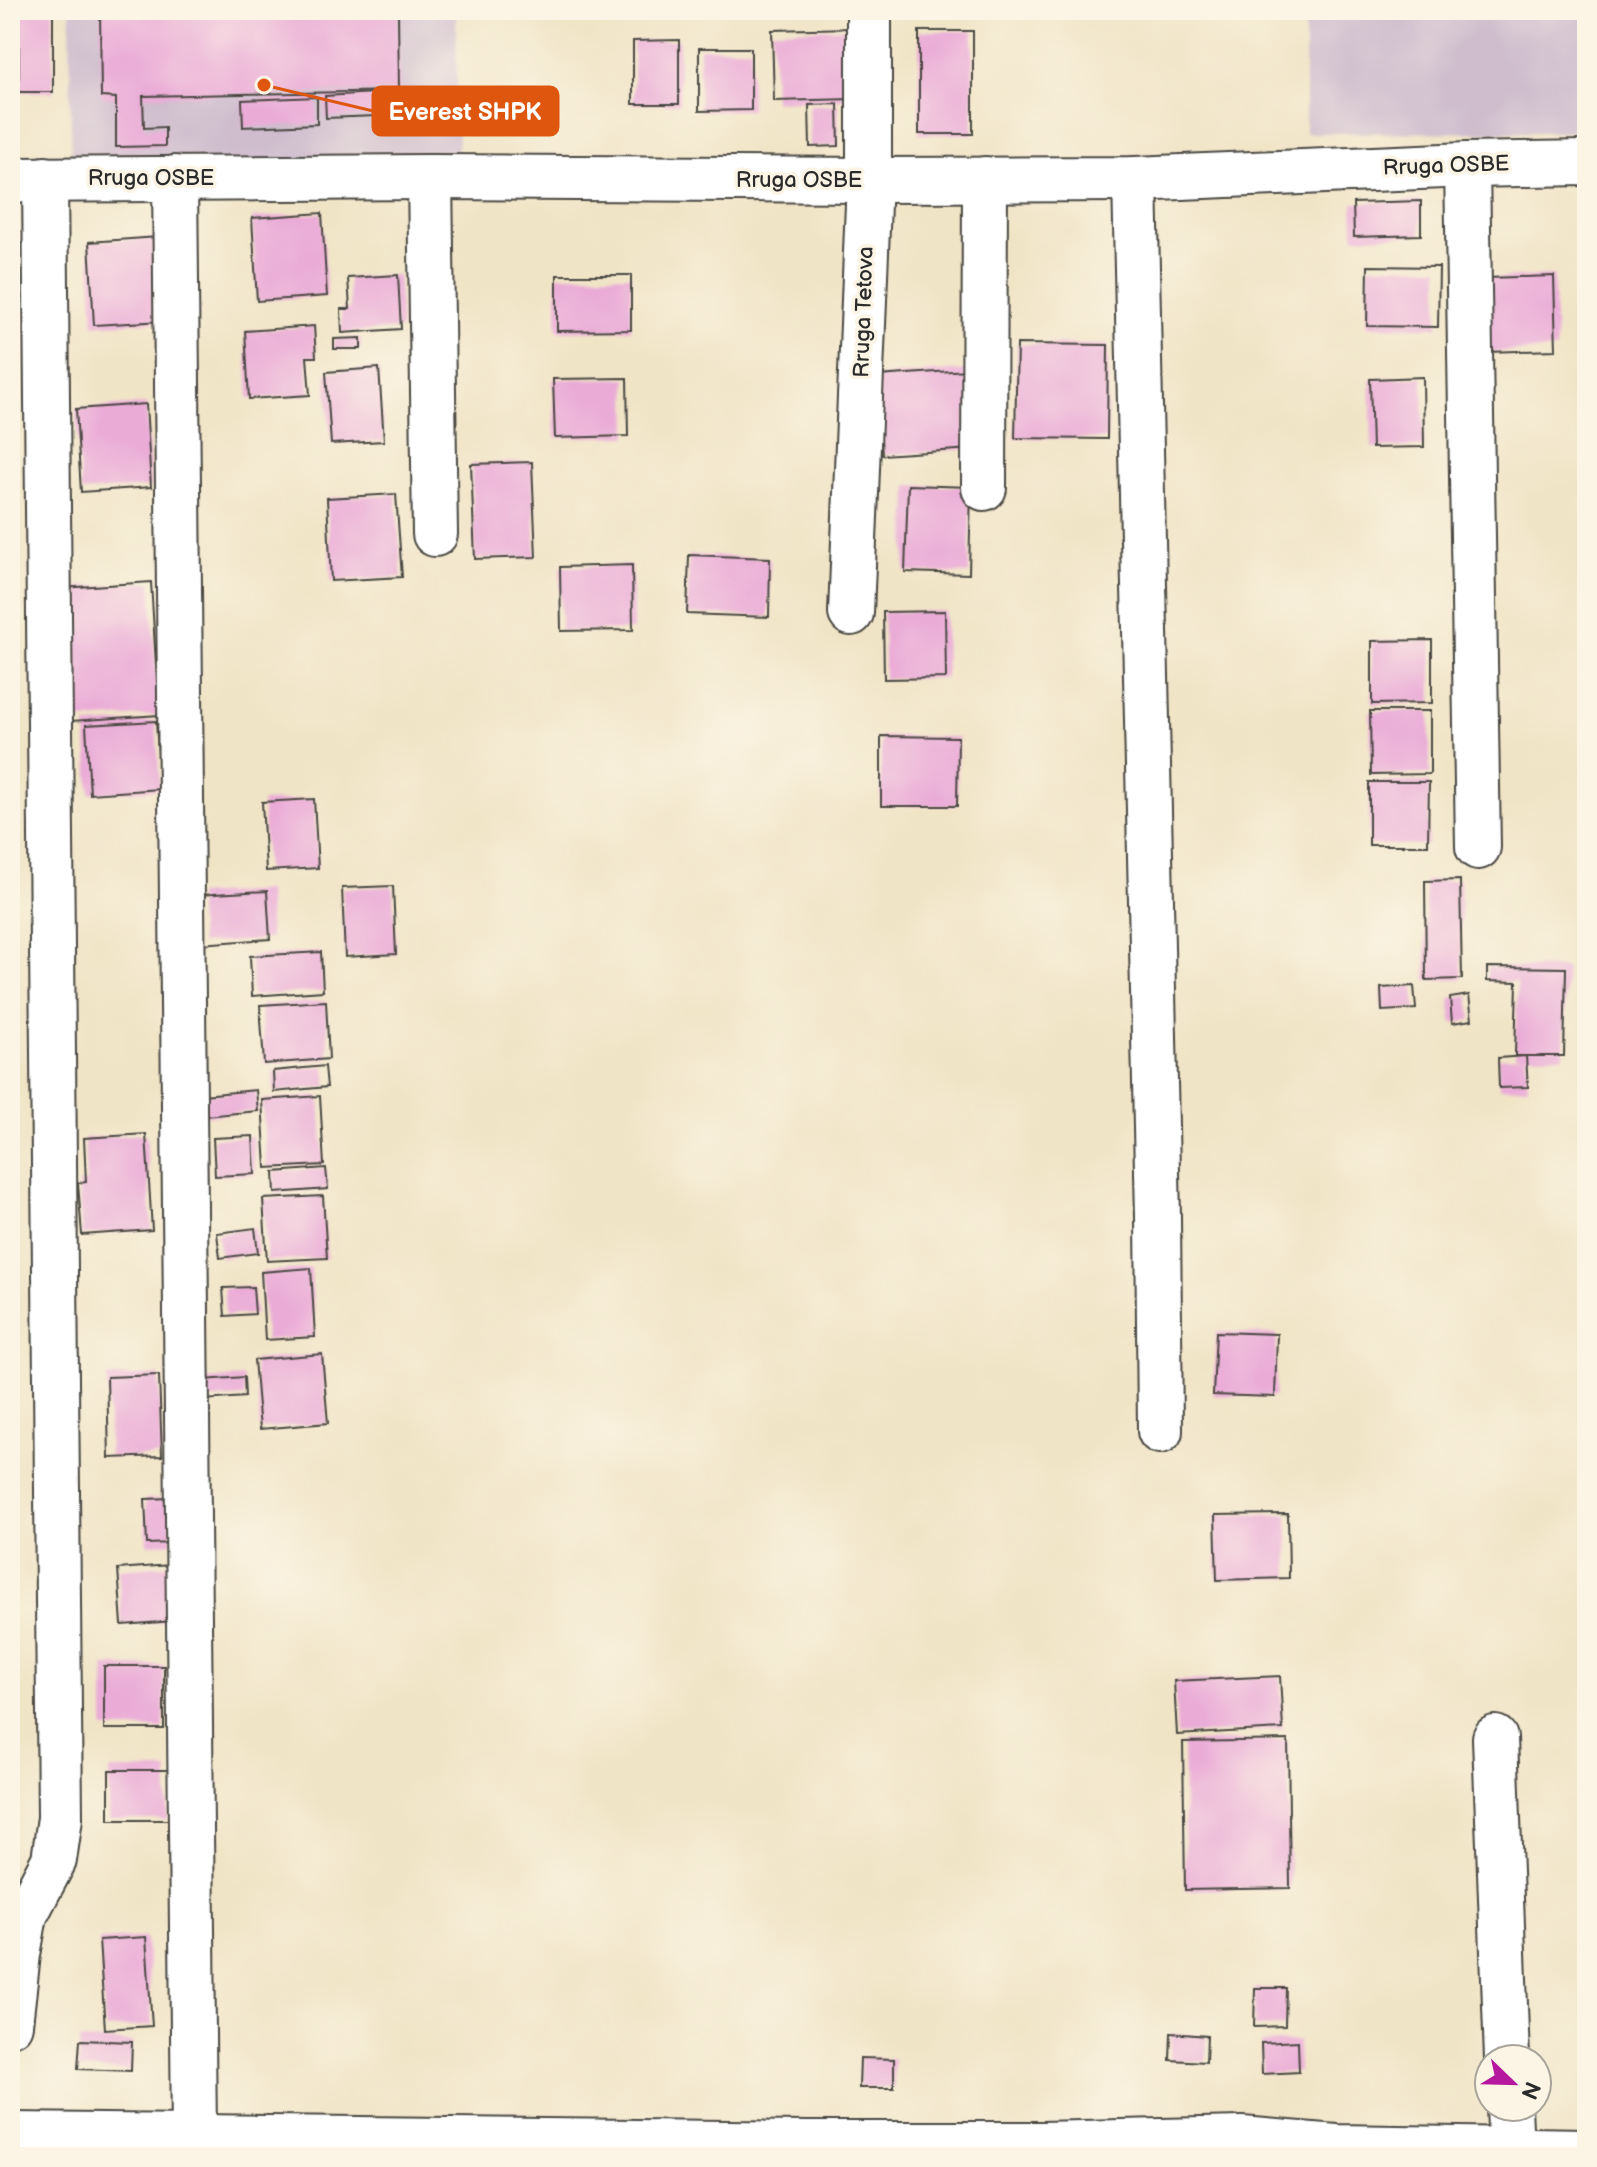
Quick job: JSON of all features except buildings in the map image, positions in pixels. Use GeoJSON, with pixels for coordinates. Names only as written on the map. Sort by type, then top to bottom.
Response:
{"type":"FeatureCollection","features":[{"type":"Feature","properties":{"kind":"street","name":"Rruga Tetova"},"geometry":{"type":"LineString","coordinates":[[851,613],[869,180],[869,10]]}},
{"type":"Feature","properties":{"kind":"street","name":"Rruga OSBE"},"geometry":{"type":"LineString","coordinates":[[28,180],[430,177],[1135,179],[1587,163]]}},
{"type":"Feature","properties":{"kind":"street"},"geometry":{"type":"LineString","coordinates":[[1467,165],[1478,847]]}},
{"type":"Feature","properties":{"kind":"street"},"geometry":{"type":"LineString","coordinates":[[430,177],[435,534]]}},
{"type":"Feature","properties":{"kind":"street"},"geometry":{"type":"LineString","coordinates":[[175,178],[194,2137]]}},
{"type":"Feature","properties":{"kind":"street"},"geometry":{"type":"LineString","coordinates":[[984,488],[985,179]]}},
{"type":"Feature","properties":{"kind":"street"},"geometry":{"type":"LineString","coordinates":[[1135,179],[1158,1201],[1160,1431]]}},
{"type":"Feature","properties":{"kind":"street"},"geometry":{"type":"LineString","coordinates":[[10,2024],[25,1915],[54,1860],[60,1818],[28,180]]}},
{"type":"Feature","properties":{"kind":"street"},"geometry":{"type":"LineString","coordinates":[[1495,1738],[1506,2043]]}},
{"type":"Feature","properties":{"kind":"street"},"geometry":{"type":"LineString","coordinates":[[1510,2123],[1511,2151]]}},
{"type":"Feature","properties":{"kind":"street"},"geometry":{"type":"LineString","coordinates":[[10,2135],[194,2137],[330,2148],[1041,2150],[1242,2139],[1336,2152],[1587,2151]]}},
{"type":"Feature","properties":{"kind":"shaded area"},"geometry":{"type":"Polygon","coordinates":[[[70,10],[456,10],[458,161],[71,162],[70,10]]]}},
{"type":"Feature","properties":{"kind":"shaded area"},"geometry":{"type":"Polygon","coordinates":[[[1305,10],[1587,10],[1587,132],[1305,133],[1305,10]]]}},
{"type":"Feature","properties":{"kind":"place","name":"Everest SHPK"},"geometry":{"type":"Point","coordinates":[264,85]}}]}
